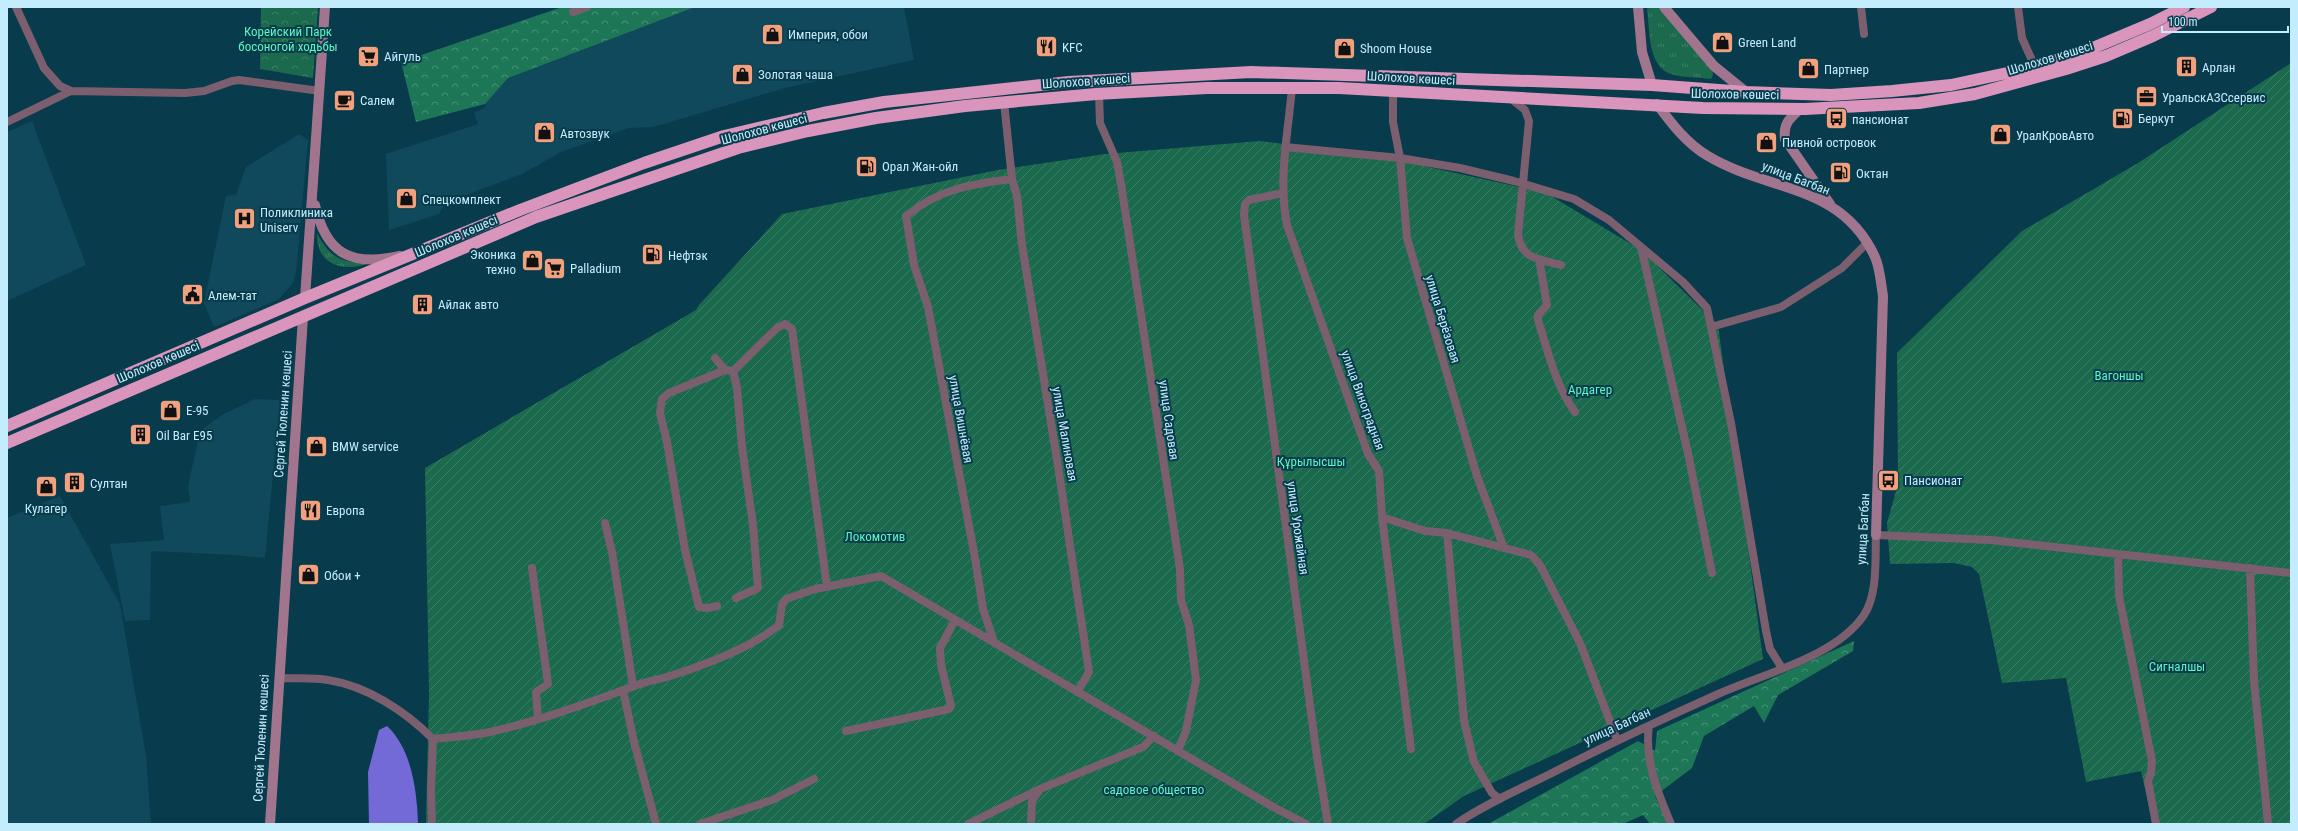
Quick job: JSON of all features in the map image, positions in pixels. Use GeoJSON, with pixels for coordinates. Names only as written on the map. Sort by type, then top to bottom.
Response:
{"type":"FeatureCollection","features":[{"type":"Feature","properties":{"kind":"highway","name":"Шолохов көшесі"},"geometry":{"type":"LineString","coordinates":[[7,426],[305,298],[520,210],[724,136],[779,122],[884,102],[1069,82],[1251,72],[1652,85],[1746,92],[1832,95],[1892,91],[1951,85],[2035,67],[2088,50],[2150,24],[2184,7]]}},
{"type":"Feature","properties":{"kind":"highway","name":"Шолохов көшесі"},"geometry":{"type":"LineString","coordinates":[[7,443],[536,217],[738,148],[808,131],[876,118],[1004,102],[1099,94],[1207,88],[1292,88],[1393,91],[1657,104],[1703,108],[1800,109],[1919,103],[1961,97],[2021,82],[2106,56],[2153,36],[2212,7]]}},
{"type":"Feature","properties":{"kind":"highway"},"geometry":{"type":"LineString","coordinates":[[1652,85],[1657,104]]}},
{"type":"Feature","properties":{"kind":"highway","name":"Сергей Тюленин көшесі"},"geometry":{"type":"LineString","coordinates":[[304,317],[305,298]]}},
{"type":"Feature","properties":{"kind":"main road","name":"Сергей Тюленин көшесі"},"geometry":{"type":"LineString","coordinates":[[305,298],[325,7]]}},
{"type":"Feature","properties":{"kind":"main road"},"geometry":{"type":"LineString","coordinates":[[1638,7],[1642,52],[1652,85]]}},
{"type":"Feature","properties":{"kind":"main road"},"geometry":{"type":"LineString","coordinates":[[1665,7],[1714,66],[1746,92]]}},
{"type":"Feature","properties":{"kind":"main road","name":"улица Багбан"},"geometry":{"type":"LineString","coordinates":[[1657,104],[1674,126],[1708,156],[1741,171],[1796,190],[1830,204],[1854,225],[1876,258],[1883,296],[1876,535]]}},
{"type":"Feature","properties":{"kind":"main road"},"geometry":{"type":"LineString","coordinates":[[1800,109],[1788,120],[1784,129],[1785,139],[1830,204]]}},
{"type":"Feature","properties":{"kind":"main road"},"geometry":{"type":"LineString","coordinates":[[312,195],[321,229],[331,244],[340,252],[351,257],[365,259],[395,257],[416,252]]}},
{"type":"Feature","properties":{"kind":"main road","name":"Сергей Тюленин көшесі"},"geometry":{"type":"LineString","coordinates":[[270,824],[304,317]]}},
{"type":"Feature","properties":{"kind":"street"},"geometry":{"type":"LineString","coordinates":[[16,7],[44,68],[60,86],[72,91],[185,93],[204,91],[239,80],[320,91]]}},
{"type":"Feature","properties":{"kind":"street"},"geometry":{"type":"LineString","coordinates":[[573,12],[587,7]]}},
{"type":"Feature","properties":{"kind":"street"},"geometry":{"type":"LineString","coordinates":[[1861,7],[1864,34]]}},
{"type":"Feature","properties":{"kind":"street"},"geometry":{"type":"LineString","coordinates":[[2018,7],[2022,38],[2035,67]]}},
{"type":"Feature","properties":{"kind":"street","name":"улица Виноградная"},"geometry":{"type":"LineString","coordinates":[[1292,88],[1285,147],[1282,202],[1287,225],[1368,454],[1379,470],[1382,517],[1411,749]]}},
{"type":"Feature","properties":{"kind":"street"},"geometry":{"type":"LineString","coordinates":[[7,122],[72,91]]}},
{"type":"Feature","properties":{"kind":"street","name":"улица Берёзовая"},"geometry":{"type":"LineString","coordinates":[[1393,91],[1393,122],[1400,158],[1407,238],[1478,476],[1504,548]]}},
{"type":"Feature","properties":{"kind":"street","name":"улица Садовая"},"geometry":{"type":"LineString","coordinates":[[1099,94],[1100,123],[1117,162],[1121,184],[1180,569],[1181,600],[1188,625],[1196,680],[1186,730],[1178,750]]}},
{"type":"Feature","properties":{"kind":"street"},"geometry":{"type":"LineString","coordinates":[[1510,97],[1525,110],[1529,122],[1518,235],[1520,244],[1524,251],[1530,256],[1561,265]]}},
{"type":"Feature","properties":{"kind":"street","name":"улица Малиновая"},"geometry":{"type":"LineString","coordinates":[[1004,102],[1012,179],[1017,196],[1022,246],[1066,511],[1089,672],[1078,691]]}},
{"type":"Feature","properties":{"kind":"street"},"geometry":{"type":"LineString","coordinates":[[1285,147],[1400,158],[1460,168],[1524,184],[1574,199],[1609,220],[1683,282],[1707,308],[1731,423],[1766,631],[1770,650],[1782,668]]}},
{"type":"Feature","properties":{"kind":"street","name":"улица Вишнёвая"},"geometry":{"type":"LineString","coordinates":[[994,642],[983,609],[975,558],[928,307],[914,265],[906,216],[918,207],[944,193],[970,184],[1012,179]]}},
{"type":"Feature","properties":{"kind":"street","name":"улица Урожайная"},"geometry":{"type":"LineString","coordinates":[[1283,193],[1249,200],[1245,204],[1244,215],[1317,757],[1328,824]]}},
{"type":"Feature","properties":{"kind":"street"},"geometry":{"type":"LineString","coordinates":[[1711,327],[1782,307],[1842,268],[1866,244]]}},
{"type":"Feature","properties":{"kind":"street"},"geometry":{"type":"LineString","coordinates":[[1641,247],[1689,458],[1712,573]]}},
{"type":"Feature","properties":{"kind":"street"},"geometry":{"type":"LineString","coordinates":[[1539,259],[1547,305],[1538,315],[1538,320],[1558,381],[1566,400],[1575,412]]}},
{"type":"Feature","properties":{"kind":"street"},"geometry":{"type":"LineString","coordinates":[[717,606],[708,608],[699,607],[685,550],[667,442],[660,413],[662,399],[668,393],[729,371],[777,328],[785,324],[792,329],[827,587]]}},
{"type":"Feature","properties":{"kind":"street"},"geometry":{"type":"LineString","coordinates":[[715,358],[729,371],[737,388],[742,447],[753,525],[758,588],[736,598]]}},
{"type":"Feature","properties":{"kind":"street"},"geometry":{"type":"LineString","coordinates":[[1382,517],[1425,531],[1447,534],[1531,555],[1540,565],[1580,643],[1617,740]]}},
{"type":"Feature","properties":{"kind":"street"},"geometry":{"type":"LineString","coordinates":[[605,523],[612,552],[633,686]]}},
{"type":"Feature","properties":{"kind":"street"},"geometry":{"type":"LineString","coordinates":[[1447,534],[1464,721],[1474,762],[1492,793],[1500,799]]}},
{"type":"Feature","properties":{"kind":"street"},"geometry":{"type":"LineString","coordinates":[[1876,535],[1991,540],[2291,573]]}},
{"type":"Feature","properties":{"kind":"street","name":"улица Багбан"},"geometry":{"type":"LineString","coordinates":[[1456,824],[1500,799],[1617,740],[1718,694],[1814,654],[1840,639],[1865,614],[1872,591],[1876,535]]}},
{"type":"Feature","properties":{"kind":"street"},"geometry":{"type":"LineString","coordinates":[[2118,554],[2119,596],[2152,761],[2151,773],[2148,781],[2156,824]]}},
{"type":"Feature","properties":{"kind":"street"},"geometry":{"type":"LineString","coordinates":[[532,568],[548,684],[536,692],[538,719]]}},
{"type":"Feature","properties":{"kind":"street"},"geometry":{"type":"LineString","coordinates":[[2250,568],[2254,682],[2268,824]]}},
{"type":"Feature","properties":{"kind":"street"},"geometry":{"type":"LineString","coordinates":[[433,739],[489,732],[538,719],[633,686],[670,676],[723,656],[769,633],[779,625],[782,616],[782,605],[786,599],[827,587],[881,576],[1275,808],[1306,824]]}},
{"type":"Feature","properties":{"kind":"street"},"geometry":{"type":"LineString","coordinates":[[846,731],[949,710],[951,706],[941,665],[940,648],[955,620]]}},
{"type":"Feature","properties":{"kind":"street"},"geometry":{"type":"LineString","coordinates":[[279,678],[327,679],[356,687],[387,703],[418,724],[433,739],[431,788],[432,824]]}},
{"type":"Feature","properties":{"kind":"street"},"geometry":{"type":"LineString","coordinates":[[622,690],[656,824]]}},
{"type":"Feature","properties":{"kind":"street"},"geometry":{"type":"LineString","coordinates":[[1649,726],[1647,740],[1651,768],[1659,795],[1671,824]]}},
{"type":"Feature","properties":{"kind":"street"},"geometry":{"type":"LineString","coordinates":[[968,824],[1040,789],[1142,747],[1154,736]]}},
{"type":"Feature","properties":{"kind":"street"},"geometry":{"type":"LineString","coordinates":[[700,824],[772,800],[814,779]]}},
{"type":"Feature","properties":{"kind":"street"},"geometry":{"type":"LineString","coordinates":[[1031,824],[1032,801],[1040,789]]}},
{"type":"Feature","properties":{"kind":"shaded area"},"geometry":{"type":"Polygon","coordinates":[[[668,7],[904,7],[914,60],[785,88],[653,127],[629,128],[561,152],[522,174],[445,203],[439,214],[389,230],[386,154],[478,124],[474,113],[486,107],[484,99],[513,74],[668,7]]]}},
{"type":"Feature","properties":{"kind":"shaded area"},"geometry":{"type":"Polygon","coordinates":[[[32,121],[86,265],[7,301],[7,132],[32,121]]]}},
{"type":"Feature","properties":{"kind":"shaded area"},"geometry":{"type":"Polygon","coordinates":[[[299,134],[308,140],[296,273],[293,283],[279,299],[214,327],[204,303],[226,196],[236,195],[246,167],[299,134]]]}},
{"type":"Feature","properties":{"kind":"shaded area"},"geometry":{"type":"Polygon","coordinates":[[[255,399],[280,400],[265,558],[151,551],[150,620],[125,621],[110,544],[164,540],[160,506],[190,502],[188,486],[200,431],[222,415],[255,399]]]}},
{"type":"Feature","properties":{"kind":"shaded area"},"geometry":{"type":"Polygon","coordinates":[[[60,496],[120,604],[146,756],[151,824],[7,824],[7,518],[60,496]]]}},
{"type":"Feature","properties":{"kind":"shaded area"},"geometry":{"type":"Polygon","coordinates":[[[387,726],[402,747],[408,759],[412,772],[416,798],[418,824],[369,824],[368,772],[379,730],[387,726]]]}},
{"type":"Feature","properties":{"kind":"green space","name":"Корейский Парк босоногой ходьбы"},"geometry":{"type":"Polygon","coordinates":[[[261,7],[318,7],[313,78],[260,69],[261,7]]]}},
{"type":"Feature","properties":{"kind":"green space"},"geometry":{"type":"Polygon","coordinates":[[[562,7],[695,7],[508,78],[485,104],[416,122],[401,62],[562,7]]]}},
{"type":"Feature","properties":{"kind":"green space"},"geometry":{"type":"Polygon","coordinates":[[[1650,7],[1658,7],[1712,69],[1713,75],[1711,79],[1680,76],[1663,70],[1654,55],[1651,46],[1647,9],[1650,7]]]}},
{"type":"Feature","properties":{"kind":"green space","name":"Вагоншы"},"geometry":{"type":"Polygon","coordinates":[[[2291,63],[2291,824],[2153,824],[2141,771],[2086,782],[2066,678],[2002,683],[1979,574],[1972,567],[1954,563],[1890,564],[1887,523],[1898,484],[1897,353],[2022,231],[2138,163],[2291,63]]]}},
{"type":"Feature","properties":{"kind":"green space"},"geometry":{"type":"Polygon","coordinates":[[[1260,141],[1383,157],[1546,193],[1641,250],[1718,325],[1763,659],[1464,796],[1424,824],[426,824],[429,694],[425,468],[696,310],[782,214],[998,170],[1105,154],[1260,141]]]}},
{"type":"Feature","properties":{"kind":"green space"},"geometry":{"type":"Polygon","coordinates":[[[317,233],[327,249],[339,258],[353,262],[372,262],[352,267],[343,267],[334,264],[327,260],[322,253],[318,244],[317,233]]]}},
{"type":"Feature","properties":{"kind":"green space"},"geometry":{"type":"Polygon","coordinates":[[[1854,641],[1853,651],[1778,695],[1764,723],[1754,706],[1704,736],[1692,768],[1655,796],[1668,824],[1650,824],[1643,815],[1623,824],[1488,824],[1638,741],[1655,751],[1657,731],[1854,641]]]}},
{"type":"Feature","properties":{"kind":"place","name":"Империя, обои"},"geometry":{"type":"Point","coordinates":[773,34]}},
{"type":"Feature","properties":{"kind":"place","name":"Green Land"},"geometry":{"type":"Point","coordinates":[1723,42]}},
{"type":"Feature","properties":{"kind":"place","name":"KFC"},"geometry":{"type":"Point","coordinates":[1046,47]}},
{"type":"Feature","properties":{"kind":"place","name":"Shoom House"},"geometry":{"type":"Point","coordinates":[1344,48]}},
{"type":"Feature","properties":{"kind":"place","name":"Айгуль"},"geometry":{"type":"Point","coordinates":[369,56]}},
{"type":"Feature","properties":{"kind":"place","name":"Арлан"},"geometry":{"type":"Point","coordinates":[2186,67]}},
{"type":"Feature","properties":{"kind":"place","name":"Партнер"},"geometry":{"type":"Point","coordinates":[1809,69]}},
{"type":"Feature","properties":{"kind":"place","name":"Золотая чаша"},"geometry":{"type":"Point","coordinates":[742,74]}},
{"type":"Feature","properties":{"kind":"place","name":"УральскАЗСсервис"},"geometry":{"type":"Point","coordinates":[2147,97]}},
{"type":"Feature","properties":{"kind":"place","name":"Салем"},"geometry":{"type":"Point","coordinates":[345,100]}},
{"type":"Feature","properties":{"kind":"place","name":"Беркут"},"geometry":{"type":"Point","coordinates":[2123,118]}},
{"type":"Feature","properties":{"kind":"place","name":"пансионат"},"geometry":{"type":"Point","coordinates":[1837,119]}},
{"type":"Feature","properties":{"kind":"place","name":"Автозвук"},"geometry":{"type":"Point","coordinates":[544,133]}},
{"type":"Feature","properties":{"kind":"place","name":"УралКровАвто"},"geometry":{"type":"Point","coordinates":[2001,135]}},
{"type":"Feature","properties":{"kind":"place","name":"Пивной островок"},"geometry":{"type":"Point","coordinates":[1767,142]}},
{"type":"Feature","properties":{"kind":"place","name":"Орал Жан-ойл"},"geometry":{"type":"Point","coordinates":[866,166]}},
{"type":"Feature","properties":{"kind":"place","name":"Октан"},"geometry":{"type":"Point","coordinates":[1841,173]}},
{"type":"Feature","properties":{"kind":"place","name":"Спецкомплект"},"geometry":{"type":"Point","coordinates":[406,199]}},
{"type":"Feature","properties":{"kind":"place","name":"Поликлиника Uniserv"},"geometry":{"type":"Point","coordinates":[245,219]}},
{"type":"Feature","properties":{"kind":"place","name":"Нефтэк"},"geometry":{"type":"Point","coordinates":[653,255]}},
{"type":"Feature","properties":{"kind":"place","name":"Эконика техно"},"geometry":{"type":"Point","coordinates":[532,261]}},
{"type":"Feature","properties":{"kind":"place","name":"Palladium"},"geometry":{"type":"Point","coordinates":[555,268]}},
{"type":"Feature","properties":{"kind":"place","name":"Алем-тат"},"geometry":{"type":"Point","coordinates":[192,295]}},
{"type":"Feature","properties":{"kind":"place","name":"Айлак авто"},"geometry":{"type":"Point","coordinates":[423,304]}},
{"type":"Feature","properties":{"kind":"place","name":"E-95"},"geometry":{"type":"Point","coordinates":[171,410]}},
{"type":"Feature","properties":{"kind":"place","name":"Oil Bar E95"},"geometry":{"type":"Point","coordinates":[141,435]}},
{"type":"Feature","properties":{"kind":"place","name":"BMW service"},"geometry":{"type":"Point","coordinates":[316,446]}},
{"type":"Feature","properties":{"kind":"place","name":"Пансионат"},"geometry":{"type":"Point","coordinates":[1888,480]}},
{"type":"Feature","properties":{"kind":"place","name":"Султан"},"geometry":{"type":"Point","coordinates":[74,483]}},
{"type":"Feature","properties":{"kind":"place","name":"Кулагер"},"geometry":{"type":"Point","coordinates":[46,486]}},
{"type":"Feature","properties":{"kind":"place","name":"Европа"},"geometry":{"type":"Point","coordinates":[311,510]}},
{"type":"Feature","properties":{"kind":"place","name":"Обои +"},"geometry":{"type":"Point","coordinates":[309,575]}},
{"type":"Feature","properties":{"kind":"park label","name":"Ардагер"},"geometry":{"type":"Point","coordinates":[1590,389]}},
{"type":"Feature","properties":{"kind":"park label","name":"Құрылысшы"},"geometry":{"type":"Point","coordinates":[1311,461]}},
{"type":"Feature","properties":{"kind":"park label","name":"Локомотив"},"geometry":{"type":"Point","coordinates":[875,536]}},
{"type":"Feature","properties":{"kind":"park label","name":"Сигналшы"},"geometry":{"type":"Point","coordinates":[2177,666]}},
{"type":"Feature","properties":{"kind":"park label","name":"садовое общество"},"geometry":{"type":"Point","coordinates":[1154,789]}}]}
